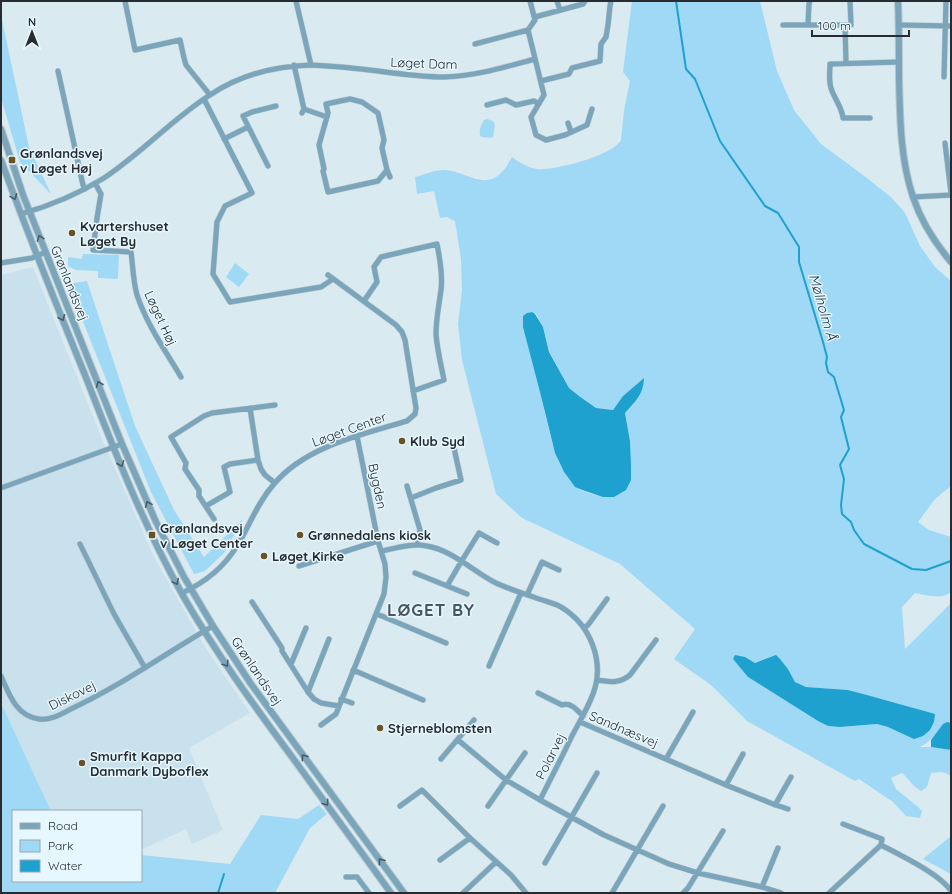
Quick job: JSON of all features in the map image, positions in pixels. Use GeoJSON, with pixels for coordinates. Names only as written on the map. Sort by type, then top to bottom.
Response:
{"type":"FeatureCollection","features":[{"type":"Feature","properties":{"kind":"street"},"geometry":{"type":"LineString","coordinates":[[21,214],[85,189],[113,172],[204,99],[226,85],[246,76],[274,69],[294,65],[310,65],[296,1]]}},
{"type":"Feature","properties":{"kind":"street"},"geometry":{"type":"LineString","coordinates":[[475,44],[528,30],[535,20],[530,1]]}},
{"type":"Feature","properties":{"kind":"street"},"geometry":{"type":"LineString","coordinates":[[557,1],[560,10]]}},
{"type":"Feature","properties":{"kind":"street"},"geometry":{"type":"LineString","coordinates":[[534,17],[583,4],[585,1]]}},
{"type":"Feature","properties":{"kind":"street"},"geometry":{"type":"LineString","coordinates":[[541,81],[568,74],[572,68],[600,61],[601,44],[606,37],[611,1]]}},
{"type":"Feature","properties":{"kind":"street"},"geometry":{"type":"LineString","coordinates":[[808,25],[810,1]]}},
{"type":"Feature","properties":{"kind":"street"},"geometry":{"type":"LineString","coordinates":[[783,25],[851,25],[850,1]]}},
{"type":"Feature","properties":{"kind":"street"},"geometry":{"type":"LineString","coordinates":[[898,1],[900,128],[905,166],[917,208],[930,234],[951,262]]}},
{"type":"Feature","properties":{"kind":"street"},"geometry":{"type":"LineString","coordinates":[[944,77],[948,26],[946,1]]}},
{"type":"Feature","properties":{"kind":"street"},"geometry":{"type":"LineString","coordinates":[[125,3],[135,50],[180,40],[186,64],[210,95]]}},
{"type":"Feature","properties":{"kind":"street"},"geometry":{"type":"LineString","coordinates":[[845,25],[846,64]]}},
{"type":"Feature","properties":{"kind":"street"},"geometry":{"type":"LineString","coordinates":[[899,25],[948,26]]}},
{"type":"Feature","properties":{"kind":"street"},"geometry":{"type":"LineString","coordinates":[[528,30],[544,95],[531,117],[536,135],[546,140],[566,135],[587,124],[592,109]]}},
{"type":"Feature","properties":{"kind":"street","name":"Løget Dam"},"geometry":{"type":"LineString","coordinates":[[310,65],[444,77],[486,72],[535,59]]}},
{"type":"Feature","properties":{"kind":"street"},"geometry":{"type":"LineString","coordinates":[[870,118],[843,118],[842,110],[829,83],[830,64],[899,62]]}},
{"type":"Feature","properties":{"kind":"street"},"geometry":{"type":"LineString","coordinates":[[294,65],[303,111],[327,117]]}},
{"type":"Feature","properties":{"kind":"street"},"geometry":{"type":"LineString","coordinates":[[58,71],[85,189]]}},
{"type":"Feature","properties":{"kind":"street"},"geometry":{"type":"LineString","coordinates":[[204,99],[252,193],[225,206],[217,222],[213,274],[230,302],[321,287],[333,279]]}},
{"type":"Feature","properties":{"kind":"street"},"geometry":{"type":"LineString","coordinates":[[386,170],[378,181],[328,192],[319,145],[328,113],[326,104],[350,99],[362,102],[378,113],[384,140],[382,148],[386,170],[390,176]]}},
{"type":"Feature","properties":{"kind":"street"},"geometry":{"type":"LineString","coordinates":[[487,105],[506,100],[516,105],[534,101],[539,104]]}},
{"type":"Feature","properties":{"kind":"street"},"geometry":{"type":"LineString","coordinates":[[268,166],[243,116],[252,112],[276,106]]}},
{"type":"Feature","properties":{"kind":"street"},"geometry":{"type":"LineString","coordinates":[[568,123],[571,132]]}},
{"type":"Feature","properties":{"kind":"street"},"geometry":{"type":"LineString","coordinates":[[224,139],[248,127]]}},
{"type":"Feature","properties":{"kind":"street","name":"Grønlandsvej"},"geometry":{"type":"LineString","coordinates":[[1,129],[23,195],[122,444],[156,522],[191,589],[213,626],[272,713],[404,893]]}},
{"type":"Feature","properties":{"kind":"street"},"geometry":{"type":"LineString","coordinates":[[913,197],[951,194],[945,143]]}},
{"type":"Feature","properties":{"kind":"street","name":"Grønlandsvej"},"geometry":{"type":"LineString","coordinates":[[1,160],[37,256],[113,447],[152,535],[182,593],[204,631],[264,718],[391,893]]}},
{"type":"Feature","properties":{"kind":"street","name":"Løget Høj"},"geometry":{"type":"LineString","coordinates":[[95,183],[100,194],[100,200],[93,250],[131,252],[137,295],[148,321],[181,377]]}},
{"type":"Feature","properties":{"kind":"street"},"geometry":{"type":"LineString","coordinates":[[364,301],[377,282],[374,267],[382,257],[437,244],[440,258],[441,289],[436,323],[436,335],[444,380],[413,391]]}},
{"type":"Feature","properties":{"kind":"street"},"geometry":{"type":"LineString","coordinates":[[1,263],[27,259],[46,252]]}},
{"type":"Feature","properties":{"kind":"street","name":"Løget Center"},"geometry":{"type":"LineString","coordinates":[[182,593],[208,578],[228,559],[237,547],[256,509],[264,497],[274,483],[289,469],[306,457],[340,442],[407,421],[415,414],[416,408],[405,340],[402,332],[396,325],[328,275]]}},
{"type":"Feature","properties":{"kind":"street"},"geometry":{"type":"LineString","coordinates":[[214,519],[199,496],[199,490],[185,469],[186,462],[171,437],[204,416],[212,413],[275,405]]}},
{"type":"Feature","properties":{"kind":"street"},"geometry":{"type":"LineString","coordinates":[[250,408],[258,460],[265,475],[274,483]]}},
{"type":"Feature","properties":{"kind":"street","name":"Bygden"},"geometry":{"type":"LineString","coordinates":[[321,725],[336,714],[384,594],[386,577],[385,564],[378,541],[356,436]]}},
{"type":"Feature","properties":{"kind":"street"},"geometry":{"type":"LineString","coordinates":[[1,488],[122,444]]}},
{"type":"Feature","properties":{"kind":"street"},"geometry":{"type":"LineString","coordinates":[[411,498],[461,480],[454,448]]}},
{"type":"Feature","properties":{"kind":"street"},"geometry":{"type":"LineString","coordinates":[[206,506],[230,492],[224,467],[230,464],[258,460]]}},
{"type":"Feature","properties":{"kind":"street"},"geometry":{"type":"LineString","coordinates":[[407,486],[420,530],[417,545]]}},
{"type":"Feature","properties":{"kind":"street"},"geometry":{"type":"LineString","coordinates":[[447,586],[479,533],[497,543]]}},
{"type":"Feature","properties":{"kind":"street"},"geometry":{"type":"LineString","coordinates":[[299,566],[378,541]]}},
{"type":"Feature","properties":{"kind":"street"},"geometry":{"type":"LineString","coordinates":[[80,544],[114,614],[145,668]]}},
{"type":"Feature","properties":{"kind":"street","name":"Sandnæsvej"},"geometry":{"type":"LineString","coordinates":[[382,551],[417,545],[436,548],[447,553],[490,580],[561,607],[584,628],[591,641],[597,665],[597,680],[593,694],[580,722],[726,785],[788,809]]}},
{"type":"Feature","properties":{"kind":"street"},"geometry":{"type":"LineString","coordinates":[[527,595],[542,562],[559,570]]}},
{"type":"Feature","properties":{"kind":"street"},"geometry":{"type":"LineString","coordinates":[[415,573],[467,594]]}},
{"type":"Feature","properties":{"kind":"street"},"geometry":{"type":"LineString","coordinates":[[489,666],[521,593]]}},
{"type":"Feature","properties":{"kind":"street"},"geometry":{"type":"LineString","coordinates":[[584,628],[588,625],[607,599]]}},
{"type":"Feature","properties":{"kind":"street"},"geometry":{"type":"LineString","coordinates":[[252,602],[308,692],[314,699],[321,703],[339,706]]}},
{"type":"Feature","properties":{"kind":"street"},"geometry":{"type":"LineString","coordinates":[[377,614],[446,643]]}},
{"type":"Feature","properties":{"kind":"street","name":"Diskovej"},"geometry":{"type":"LineString","coordinates":[[1,676],[13,702],[22,712],[34,718],[47,719],[88,701],[213,626]]}},
{"type":"Feature","properties":{"kind":"street"},"geometry":{"type":"LineString","coordinates":[[291,664],[306,628]]}},
{"type":"Feature","properties":{"kind":"street"},"geometry":{"type":"LineString","coordinates":[[308,692],[329,639]]}},
{"type":"Feature","properties":{"kind":"street"},"geometry":{"type":"LineString","coordinates":[[597,680],[618,682],[630,675],[656,640]]}},
{"type":"Feature","properties":{"kind":"street"},"geometry":{"type":"LineString","coordinates":[[353,670],[423,700]]}},
{"type":"Feature","properties":{"kind":"street","name":"Sandnæsvej"},"geometry":{"type":"LineString","coordinates":[[538,693],[562,705],[566,704],[574,707],[583,716]]}},
{"type":"Feature","properties":{"kind":"street"},"geometry":{"type":"LineString","coordinates":[[341,699],[352,704]]}},
{"type":"Feature","properties":{"kind":"street","name":"Sandnæsvej"},"geometry":{"type":"LineString","coordinates":[[666,759],[693,712]]}},
{"type":"Feature","properties":{"kind":"street"},"geometry":{"type":"LineString","coordinates":[[442,759],[474,720]]}},
{"type":"Feature","properties":{"kind":"street","name":"Polarvej"},"geometry":{"type":"LineString","coordinates":[[540,800],[580,722]]}},
{"type":"Feature","properties":{"kind":"street","name":"Polarvej"},"geometry":{"type":"LineString","coordinates":[[458,740],[506,780],[571,818],[604,835],[668,864],[698,873],[762,887],[781,893]]}},
{"type":"Feature","properties":{"kind":"street","name":"Polarvej"},"geometry":{"type":"LineString","coordinates":[[488,806],[525,753]]}},
{"type":"Feature","properties":{"kind":"street"},"geometry":{"type":"LineString","coordinates":[[726,785],[743,754]]}},
{"type":"Feature","properties":{"kind":"street"},"geometry":{"type":"LineString","coordinates":[[545,862],[597,773]]}},
{"type":"Feature","properties":{"kind":"street"},"geometry":{"type":"LineString","coordinates":[[775,805],[791,777]]}},
{"type":"Feature","properties":{"kind":"street"},"geometry":{"type":"LineString","coordinates":[[400,806],[422,790],[470,838],[511,875],[526,893]]}},
{"type":"Feature","properties":{"kind":"street"},"geometry":{"type":"LineString","coordinates":[[612,893],[663,806]]}},
{"type":"Feature","properties":{"kind":"street"},"geometry":{"type":"LineString","coordinates":[[828,893],[881,845],[882,839],[843,824]]}},
{"type":"Feature","properties":{"kind":"street"},"geometry":{"type":"LineString","coordinates":[[683,893],[698,873],[723,831]]}},
{"type":"Feature","properties":{"kind":"street"},"geometry":{"type":"LineString","coordinates":[[440,860],[470,838]]}},
{"type":"Feature","properties":{"kind":"street"},"geometry":{"type":"LineString","coordinates":[[881,845],[930,872],[948,886],[951,891]]}},
{"type":"Feature","properties":{"kind":"street"},"geometry":{"type":"LineString","coordinates":[[762,887],[778,848]]}},
{"type":"Feature","properties":{"kind":"street"},"geometry":{"type":"LineString","coordinates":[[463,893],[496,862]]}},
{"type":"Feature","properties":{"kind":"street"},"geometry":{"type":"LineString","coordinates":[[346,878],[357,877],[369,893]]}},
{"type":"Feature","properties":{"kind":"shaded area"},"geometry":{"type":"Polygon","coordinates":[[[33,267],[102,439],[154,557],[205,647],[250,713],[189,748],[223,830],[192,844],[186,829],[142,850],[142,810],[51,810],[3,707],[1,706],[1,275],[33,267]]]}},
{"type":"Feature","properties":{"kind":"green space"},"geometry":{"type":"Polygon","coordinates":[[[632,1],[760,1],[777,71],[794,110],[821,144],[891,197],[905,213],[920,246],[935,267],[951,281],[951,486],[935,499],[918,522],[929,530],[951,537],[951,592],[943,596],[928,596],[915,593],[902,607],[905,649],[951,603],[951,723],[942,726],[930,740],[920,747],[951,750],[951,777],[939,772],[931,773],[927,787],[921,791],[902,773],[891,778],[896,789],[922,811],[920,818],[906,816],[893,802],[859,779],[855,781],[747,721],[711,685],[674,659],[695,629],[620,564],[522,518],[496,494],[462,360],[458,324],[462,290],[461,259],[455,221],[447,217],[440,218],[434,191],[417,194],[415,177],[434,171],[445,170],[482,180],[489,180],[502,172],[512,157],[530,167],[545,169],[583,161],[607,151],[616,146],[621,140],[624,110],[630,81],[623,72],[632,1]],[[532,312],[527,313],[538,379],[543,405],[559,462],[568,478],[582,491],[614,497],[631,480],[630,441],[625,413],[640,396],[643,379],[623,396],[613,410],[596,408],[569,388],[549,351],[543,327],[536,314],[532,312]],[[745,657],[748,677],[828,726],[840,727],[877,724],[888,727],[914,708],[848,690],[806,687],[795,682],[788,669],[780,659],[755,663],[745,657]]]}},
{"type":"Feature","properties":{"kind":"green space"},"geometry":{"type":"Polygon","coordinates":[[[1,15],[29,147],[51,194],[20,162],[1,98],[1,15]]]}},
{"type":"Feature","properties":{"kind":"green space"},"geometry":{"type":"Polygon","coordinates":[[[487,119],[493,121],[495,125],[493,137],[486,138],[480,136],[480,131],[481,125],[484,120],[487,119]]]}},
{"type":"Feature","properties":{"kind":"green space"},"geometry":{"type":"Polygon","coordinates":[[[83,254],[119,255],[118,279],[98,278],[98,271],[76,270],[68,266],[68,257],[82,259],[83,254]]]}},
{"type":"Feature","properties":{"kind":"green space"},"geometry":{"type":"Polygon","coordinates":[[[235,263],[249,274],[239,287],[226,277],[235,263]]]}},
{"type":"Feature","properties":{"kind":"green space"},"geometry":{"type":"Polygon","coordinates":[[[87,281],[135,426],[174,510],[204,557],[243,519],[224,553],[205,571],[194,574],[151,492],[68,284],[87,281]]]}},
{"type":"Feature","properties":{"kind":"green space"},"geometry":{"type":"Polygon","coordinates":[[[1,706],[3,707],[51,810],[12,810],[12,882],[142,882],[142,855],[230,864],[261,815],[298,819],[319,805],[327,814],[310,828],[275,893],[1,893],[1,706]]]}},
{"type":"Feature","properties":{"kind":"green space"},"geometry":{"type":"Polygon","coordinates":[[[951,836],[951,874],[923,859],[951,836]]]}},
{"type":"Feature","properties":{"kind":"water"},"geometry":{"type":"Polygon","coordinates":[[[532,312],[535,314],[543,327],[549,352],[569,388],[596,408],[613,410],[623,396],[644,378],[642,389],[636,401],[625,413],[630,441],[631,480],[626,490],[614,497],[603,497],[575,487],[564,472],[555,453],[523,327],[523,316],[532,312]]]}},
{"type":"Feature","properties":{"kind":"water"},"geometry":{"type":"Polygon","coordinates":[[[735,655],[745,657],[755,663],[776,655],[788,669],[795,682],[806,687],[848,690],[867,695],[935,714],[934,722],[930,730],[923,736],[914,739],[888,727],[877,724],[840,727],[828,726],[748,677],[733,659],[735,655]]]}},
{"type":"Feature","properties":{"kind":"water"},"geometry":{"type":"Polygon","coordinates":[[[947,722],[951,723],[951,750],[931,747],[931,740],[943,724],[947,722]]]}},
{"type":"Feature","properties":{"kind":"waterway","name":"Mølholm Å"},"geometry":{"type":"LineString","coordinates":[[676,1],[686,69],[695,79],[720,141],[765,206],[778,213],[799,247],[799,262],[827,357],[826,363],[828,372],[834,377],[844,410],[841,417],[849,449],[840,465],[844,479],[841,505],[842,514],[851,522],[854,530],[864,544],[912,569],[926,570],[951,561]]}},
{"type":"Feature","properties":{"kind":"waterway"},"geometry":{"type":"LineString","coordinates":[[218,893],[224,874]]}},
{"type":"Feature","properties":{"kind":"place","name":"Grønlandsvej v Løget Høj"},"geometry":{"type":"Point","coordinates":[12,160]}},
{"type":"Feature","properties":{"kind":"place","name":"Kvartershuset Løget By"},"geometry":{"type":"Point","coordinates":[72,233]}},
{"type":"Feature","properties":{"kind":"place","name":"Klub Syd"},"geometry":{"type":"Point","coordinates":[402,441]}},
{"type":"Feature","properties":{"kind":"place","name":"Grønlandsvej v Løget Center"},"geometry":{"type":"Point","coordinates":[152,535]}},
{"type":"Feature","properties":{"kind":"place","name":"Grønnedalens kiosk"},"geometry":{"type":"Point","coordinates":[300,535]}},
{"type":"Feature","properties":{"kind":"place","name":"Løget Kirke"},"geometry":{"type":"Point","coordinates":[264,556]}},
{"type":"Feature","properties":{"kind":"place","name":"Stjerneblomsten"},"geometry":{"type":"Point","coordinates":[380,728]}},
{"type":"Feature","properties":{"kind":"place","name":"Smurfit Kappa Danmark Dyboflex"},"geometry":{"type":"Point","coordinates":[82,763]}},
{"type":"Feature","properties":{"kind":"district","name":"LØGET BY"},"geometry":{"type":"Point","coordinates":[431,610]}}]}
